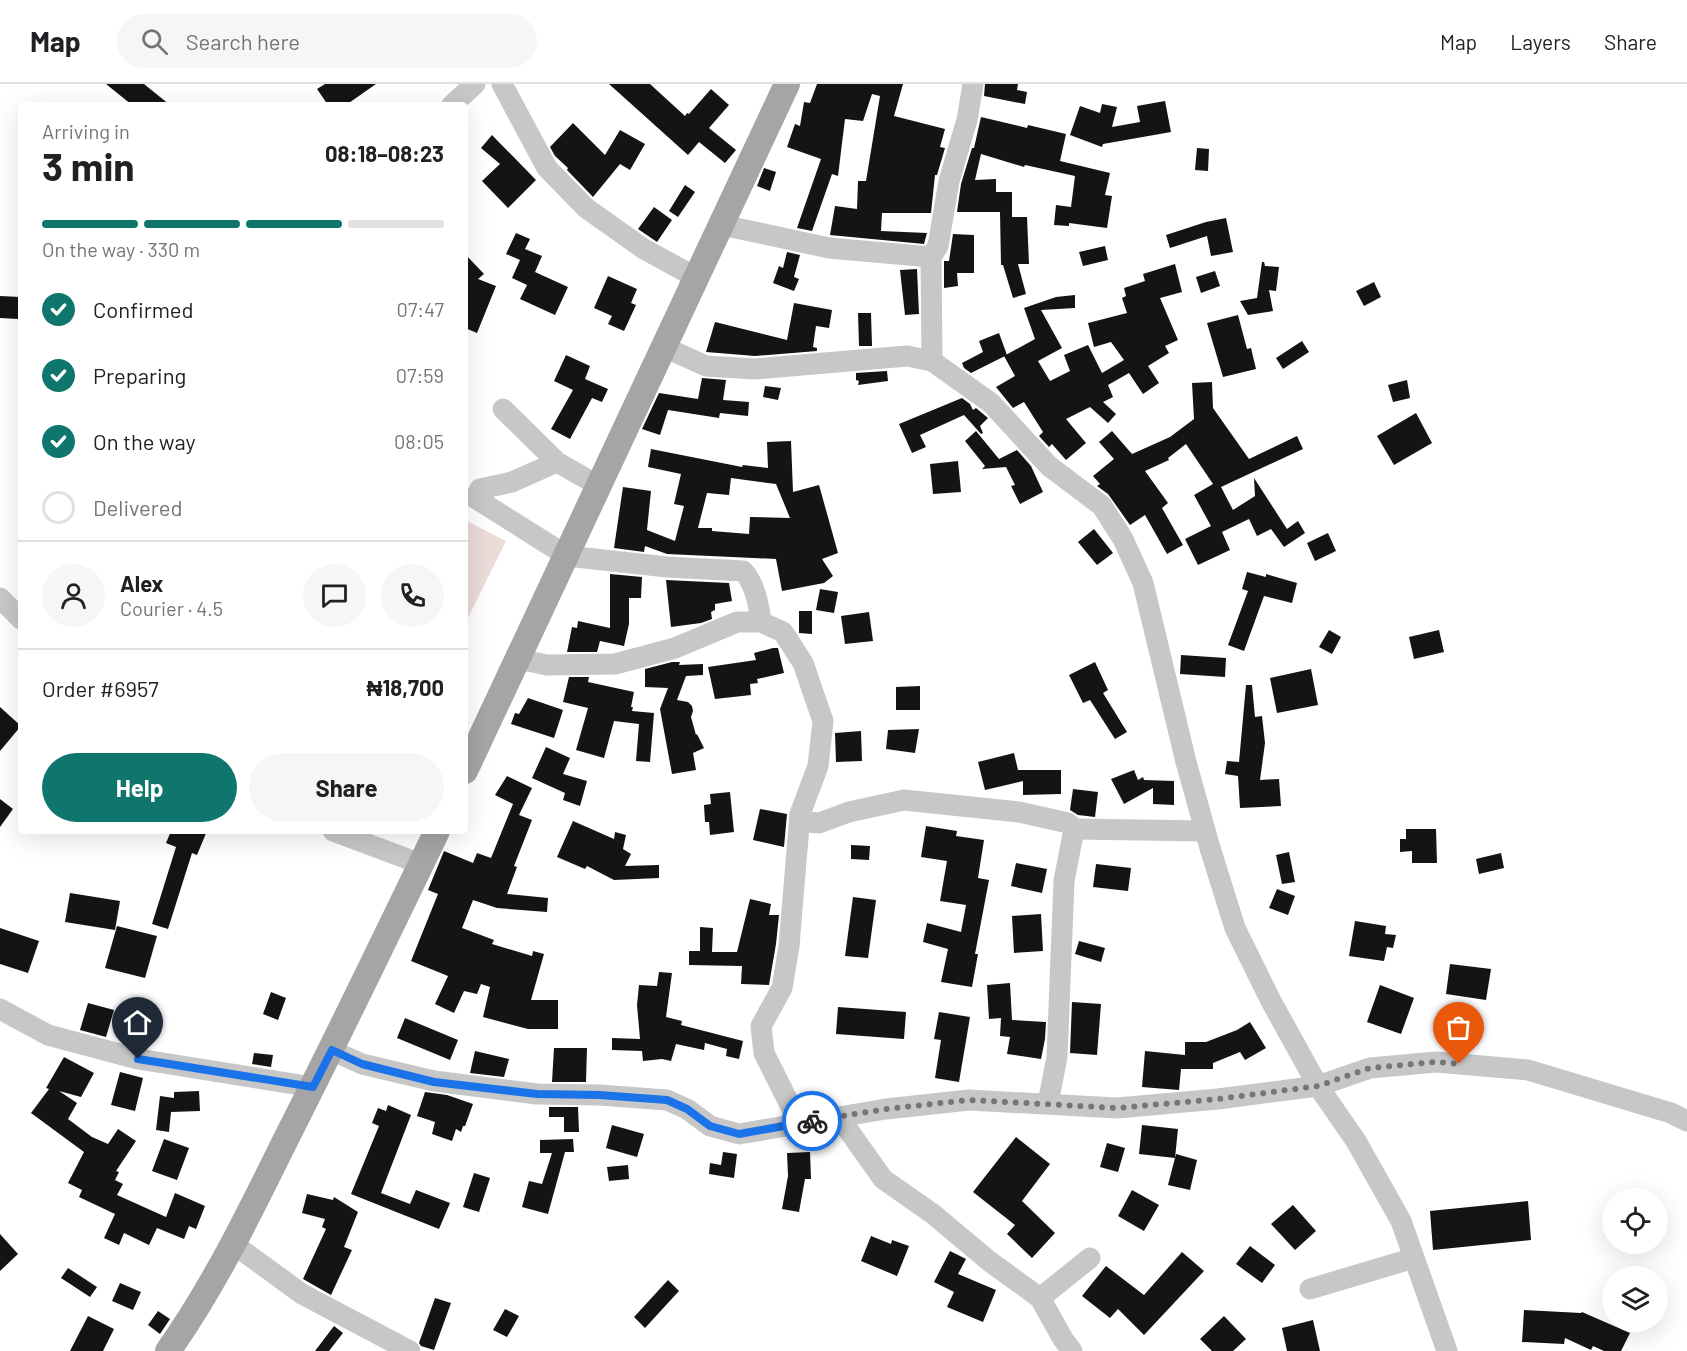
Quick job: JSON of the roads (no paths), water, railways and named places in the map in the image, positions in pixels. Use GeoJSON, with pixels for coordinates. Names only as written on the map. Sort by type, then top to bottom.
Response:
{"type":"FeatureCollection","features":[{"type":"Feature","properties":{"kind":"main road"},"geometry":{"type":"LineString","coordinates":[[468,765],[787,84]]}},
{"type":"Feature","properties":{"kind":"main road"},"geometry":{"type":"LineString","coordinates":[[168,1351],[232,1243],[313,1087],[436,834]]}},
{"type":"Feature","properties":{"kind":"street"},"geometry":{"type":"LineString","coordinates":[[455,102],[475,84]]}},
{"type":"Feature","properties":{"kind":"street"},"geometry":{"type":"LineString","coordinates":[[502,84],[547,168],[586,208],[644,249],[698,278]]}},
{"type":"Feature","properties":{"kind":"street"},"geometry":{"type":"LineString","coordinates":[[932,361],[931,257],[938,246],[949,180],[967,120],[973,84]]}},
{"type":"Feature","properties":{"kind":"street"},"geometry":{"type":"LineString","coordinates":[[722,225],[829,248],[931,257]]}},
{"type":"Feature","properties":{"kind":"street"},"geometry":{"type":"LineString","coordinates":[[664,347],[706,366],[755,369],[907,356],[932,361],[991,403],[1049,466],[1102,506],[1123,538],[1143,583],[1205,831],[1235,928],[1318,1086],[1356,1141],[1401,1221],[1447,1351]]}},
{"type":"Feature","properties":{"kind":"street"},"geometry":{"type":"LineString","coordinates":[[503,409],[557,462],[599,486]]}},
{"type":"Feature","properties":{"kind":"street"},"geometry":{"type":"LineString","coordinates":[[557,462],[512,482],[480,489],[476,498],[567,556],[667,567],[743,570],[759,604],[761,622]]}},
{"type":"Feature","properties":{"kind":"street"},"geometry":{"type":"LineString","coordinates":[[0,598],[18,616]]}},
{"type":"Feature","properties":{"kind":"street"},"geometry":{"type":"LineString","coordinates":[[518,659],[547,665],[615,664],[675,648],[737,622],[761,622],[783,632],[803,663],[824,721],[818,766],[800,814],[789,946],[782,988],[761,1026],[764,1053],[799,1123]]}},
{"type":"Feature","properties":{"kind":"street"},"geometry":{"type":"LineString","coordinates":[[800,814],[807,822],[819,823],[849,812],[903,800],[1018,812],[1068,823],[1074,829],[1205,831]]}},
{"type":"Feature","properties":{"kind":"street"},"geometry":{"type":"LineString","coordinates":[[1048,1103],[1057,1057],[1064,881],[1074,829]]}},
{"type":"Feature","properties":{"kind":"street"},"geometry":{"type":"LineString","coordinates":[[341,834],[421,864]]}},
{"type":"Feature","properties":{"kind":"street"},"geometry":{"type":"LineString","coordinates":[[0,1009],[48,1035],[138,1059],[313,1087]]}},
{"type":"Feature","properties":{"kind":"street"},"geometry":{"type":"LineString","coordinates":[[332,1050],[362,1064],[434,1082],[537,1094],[599,1095],[667,1100],[687,1109],[710,1126],[739,1134],[839,1117],[969,1100],[1118,1108],[1218,1099],[1318,1086],[1370,1068],[1436,1062],[1528,1070],[1671,1113],[1687,1121]]}},
{"type":"Feature","properties":{"kind":"street"},"geometry":{"type":"LineString","coordinates":[[839,1117],[883,1179],[933,1214],[988,1261],[1040,1298],[1072,1351]]}},
{"type":"Feature","properties":{"kind":"street"},"geometry":{"type":"LineString","coordinates":[[232,1243],[302,1294],[410,1351]]}},
{"type":"Feature","properties":{"kind":"street"},"geometry":{"type":"LineString","coordinates":[[1310,1289],[1414,1257]]}},
{"type":"Feature","properties":{"kind":"street"},"geometry":{"type":"LineString","coordinates":[[1040,1298],[1090,1258]]}}]}
